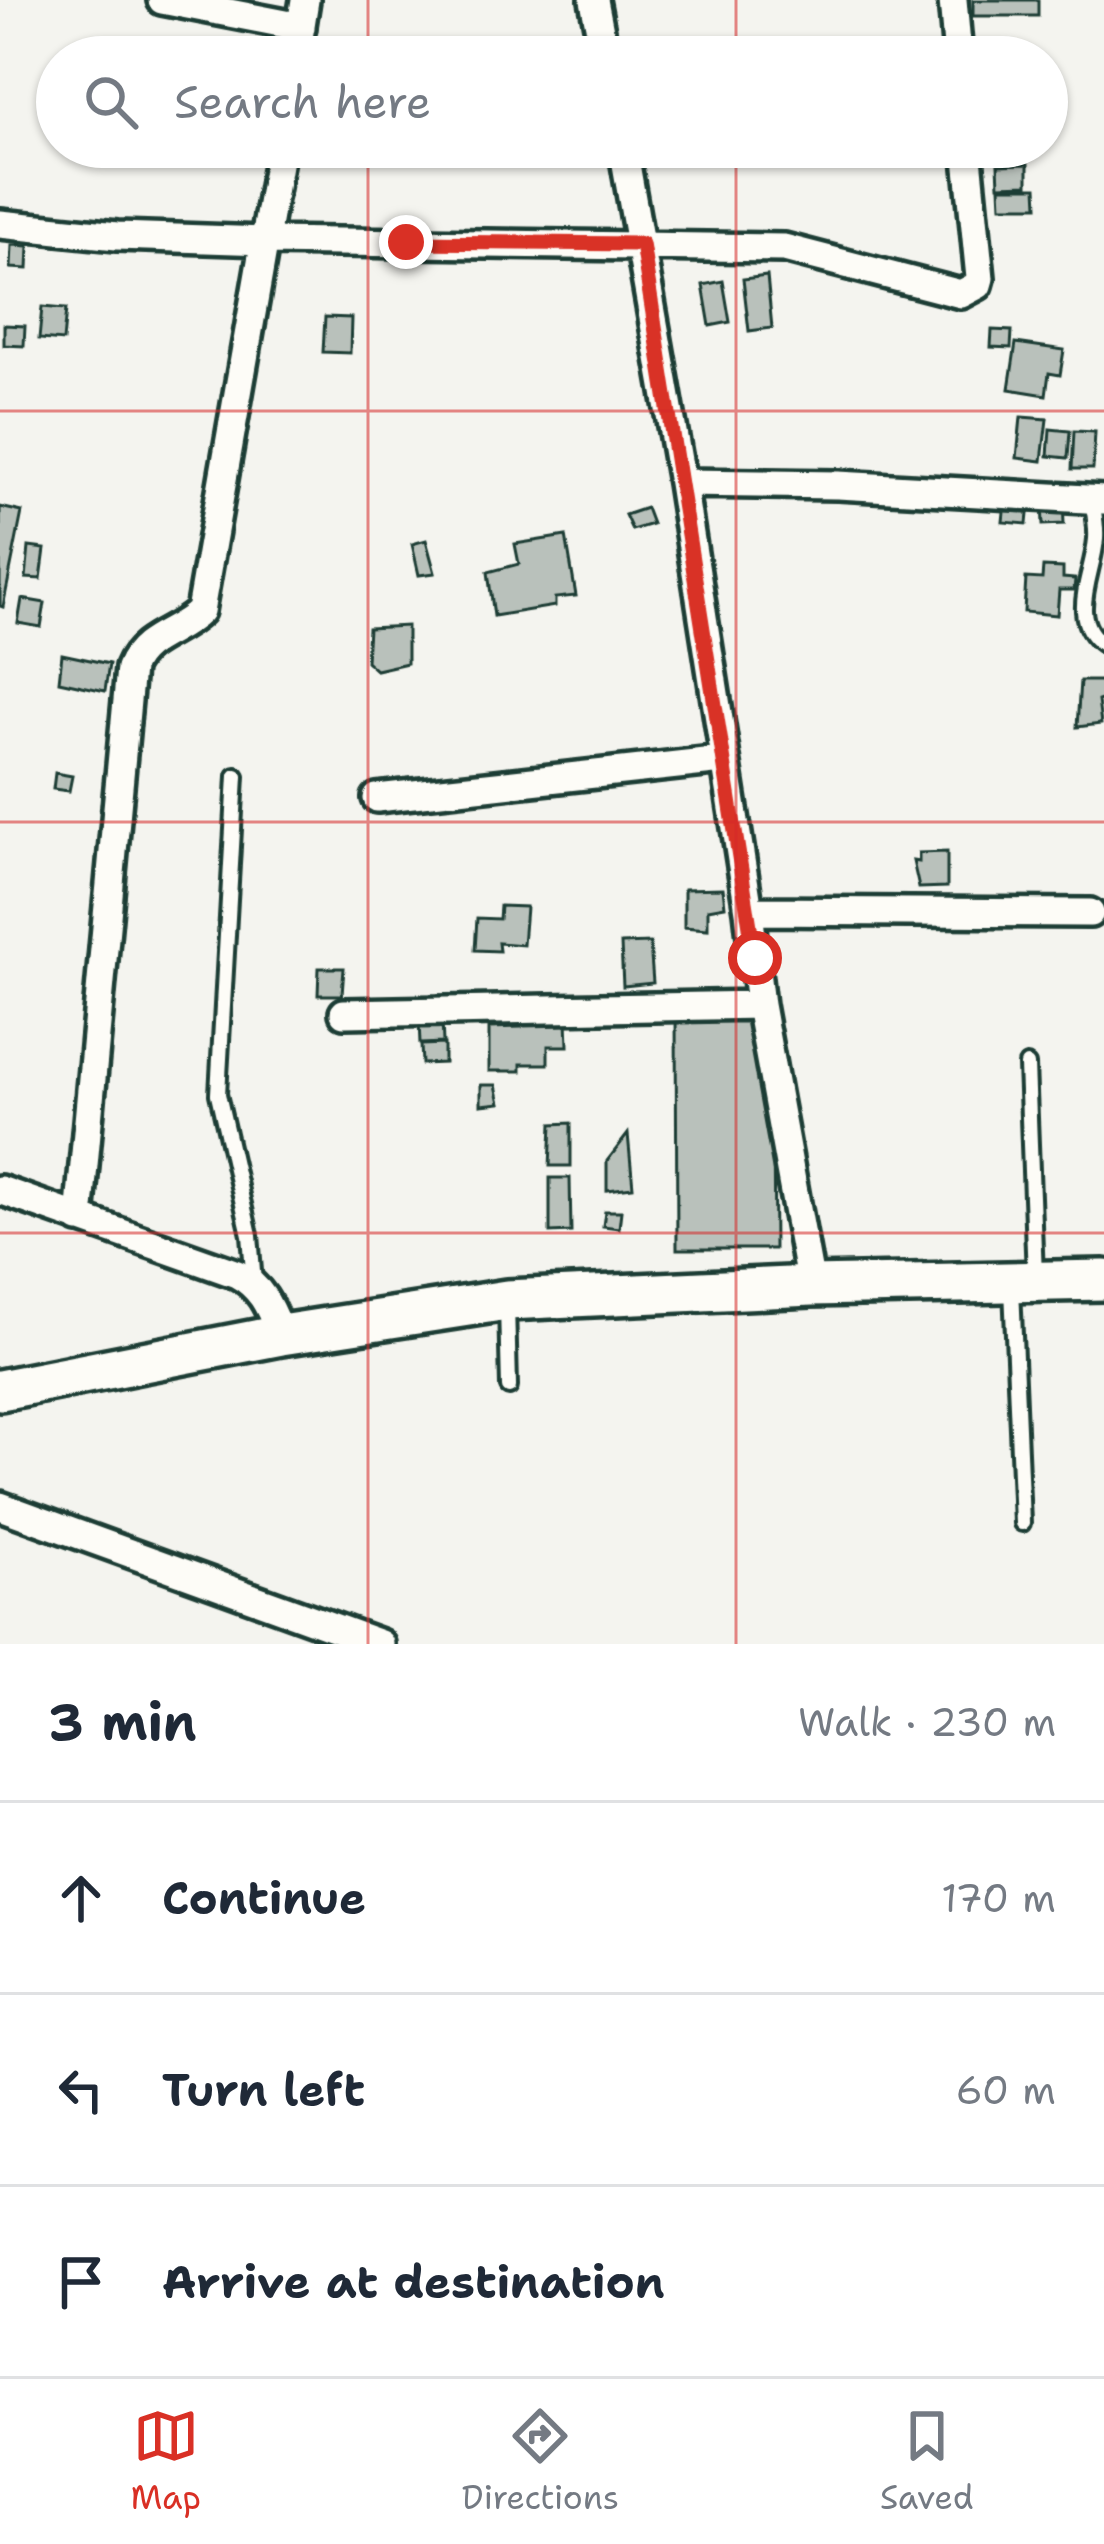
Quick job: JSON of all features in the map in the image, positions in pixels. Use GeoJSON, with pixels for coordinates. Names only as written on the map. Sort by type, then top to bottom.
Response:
{"type":"FeatureCollection","features":[{"type":"Feature","properties":{"kind":"street"},"geometry":{"type":"LineString","coordinates":[[162,0],[303,13]]}},
{"type":"Feature","properties":{"kind":"street"},"geometry":{"type":"LineString","coordinates":[[594,0],[601,36]]}},
{"type":"Feature","properties":{"kind":"street"},"geometry":{"type":"LineString","coordinates":[[953,0],[956,36]]}},
{"type":"Feature","properties":{"kind":"street"},"geometry":{"type":"LineString","coordinates":[[79,1219],[130,668],[136,653],[200,611],[277,168]]}},
{"type":"Feature","properties":{"kind":"street"},"geometry":{"type":"LineString","coordinates":[[627,168],[682,483],[760,1005],[811,1286]]}},
{"type":"Feature","properties":{"kind":"street"},"geometry":{"type":"LineString","coordinates":[[0,224],[117,236],[265,241],[784,248],[961,294],[978,285],[980,278],[969,168]]}},
{"type":"Feature","properties":{"kind":"street"},"geometry":{"type":"LineString","coordinates":[[682,483],[838,484],[1098,500]]}},
{"type":"Feature","properties":{"kind":"street"},"geometry":{"type":"LineString","coordinates":[[377,798],[723,760]]}},
{"type":"Feature","properties":{"kind":"street"},"geometry":{"type":"LineString","coordinates":[[749,910],[1090,913]]}},
{"type":"Feature","properties":{"kind":"street"},"geometry":{"type":"LineString","coordinates":[[344,1012],[760,1005]]}},
{"type":"Feature","properties":{"kind":"street"},"geometry":{"type":"LineString","coordinates":[[0,1190],[254,1283],[281,1335]]}},
{"type":"Feature","properties":{"kind":"street"},"geometry":{"type":"LineString","coordinates":[[0,1390],[281,1335],[507,1300],[811,1286],[1104,1280]]}},
{"type":"Feature","properties":{"kind":"street"},"geometry":{"type":"LineString","coordinates":[[0,1506],[380,1644]]}},
{"type":"Feature","properties":{"kind":"lane"},"geometry":{"type":"LineString","coordinates":[[1098,500],[1096,542],[1082,611],[1087,630],[1104,645]]}},
{"type":"Feature","properties":{"kind":"lane"},"geometry":{"type":"LineString","coordinates":[[236,776],[218,1094],[250,1235],[254,1283]]}},
{"type":"Feature","properties":{"kind":"lane"},"geometry":{"type":"LineString","coordinates":[[1022,1522],[1027,1065]]}},
{"type":"Feature","properties":{"kind":"lane"},"geometry":{"type":"LineString","coordinates":[[507,1300],[509,1388]]}},
{"type":"Feature","properties":{"kind":"building"},"geometry":{"type":"Polygon","coordinates":[[[973,0],[1038,0],[1038,16],[973,16],[973,0]]]}},
{"type":"Feature","properties":{"kind":"building"},"geometry":{"type":"Polygon","coordinates":[[[998,168],[1028,168],[1028,184],[999,185],[998,168]]]}},
{"type":"Feature","properties":{"kind":"building"},"geometry":{"type":"Polygon","coordinates":[[[1000,187],[1037,187],[1038,206],[1001,206],[1000,187]]]}},
{"type":"Feature","properties":{"kind":"building"},"geometry":{"type":"Polygon","coordinates":[[[12,245],[29,246],[28,269],[11,268],[12,245]]]}},
{"type":"Feature","properties":{"kind":"building"},"geometry":{"type":"Polygon","coordinates":[[[767,276],[772,328],[749,331],[743,279],[767,276]]]}},
{"type":"Feature","properties":{"kind":"building"},"geometry":{"type":"Polygon","coordinates":[[[723,281],[730,322],[710,326],[703,285],[723,281]]]}},
{"type":"Feature","properties":{"kind":"building"},"geometry":{"type":"Polygon","coordinates":[[[42,307],[66,309],[63,341],[39,339],[42,307]]]}},
{"type":"Feature","properties":{"kind":"building"},"geometry":{"type":"Polygon","coordinates":[[[325,317],[351,318],[350,353],[323,352],[325,317]]]}},
{"type":"Feature","properties":{"kind":"building"},"geometry":{"type":"Polygon","coordinates":[[[4,325],[25,326],[24,346],[4,345],[4,325]]]}},
{"type":"Feature","properties":{"kind":"building"},"geometry":{"type":"Polygon","coordinates":[[[992,330],[1012,331],[1011,348],[991,347],[992,330]]]}},
{"type":"Feature","properties":{"kind":"building"},"geometry":{"type":"Polygon","coordinates":[[[1016,343],[1064,350],[1060,375],[1049,373],[1046,395],[1009,389],[1016,343]]]}},
{"type":"Feature","properties":{"kind":"building"},"geometry":{"type":"Polygon","coordinates":[[[1021,417],[1047,419],[1042,461],[1017,458],[1021,417]]]}},
{"type":"Feature","properties":{"kind":"building"},"geometry":{"type":"Polygon","coordinates":[[[1050,429],[1070,431],[1068,458],[1048,456],[1050,429]]]}},
{"type":"Feature","properties":{"kind":"building"},"geometry":{"type":"Polygon","coordinates":[[[1074,431],[1095,432],[1093,469],[1072,469],[1074,431]]]}},
{"type":"Feature","properties":{"kind":"building"},"geometry":{"type":"Polygon","coordinates":[[[1063,501],[1064,524],[1043,525],[1042,502],[1063,501]]]}},
{"type":"Feature","properties":{"kind":"building"},"geometry":{"type":"Polygon","coordinates":[[[1005,502],[1029,504],[1027,524],[1003,522],[1005,502]]]}},
{"type":"Feature","properties":{"kind":"building"},"geometry":{"type":"Polygon","coordinates":[[[0,507],[22,512],[3,607],[0,606],[0,507]]]}},
{"type":"Feature","properties":{"kind":"building"},"geometry":{"type":"Polygon","coordinates":[[[646,508],[652,524],[632,530],[625,515],[646,508]]]}},
{"type":"Feature","properties":{"kind":"building"},"geometry":{"type":"Polygon","coordinates":[[[566,536],[576,596],[555,598],[555,606],[494,616],[488,572],[519,564],[515,544],[566,536]]]}},
{"type":"Feature","properties":{"kind":"building"},"geometry":{"type":"Polygon","coordinates":[[[426,540],[435,573],[419,575],[412,544],[426,540]]]}},
{"type":"Feature","properties":{"kind":"building"},"geometry":{"type":"Polygon","coordinates":[[[29,547],[45,549],[41,579],[26,578],[29,547]]]}},
{"type":"Feature","properties":{"kind":"building"},"geometry":{"type":"Polygon","coordinates":[[[1043,567],[1063,568],[1063,578],[1075,579],[1074,590],[1059,590],[1057,615],[1024,612],[1026,578],[1042,579],[1043,567]]]}},
{"type":"Feature","properties":{"kind":"building"},"geometry":{"type":"Polygon","coordinates":[[[22,599],[45,603],[41,627],[18,623],[22,599]]]}},
{"type":"Feature","properties":{"kind":"building"},"geometry":{"type":"Polygon","coordinates":[[[407,626],[407,663],[376,670],[366,661],[368,628],[407,626]]]}},
{"type":"Feature","properties":{"kind":"building"},"geometry":{"type":"Polygon","coordinates":[[[62,654],[109,664],[105,691],[59,681],[62,654]]]}},
{"type":"Feature","properties":{"kind":"building"},"geometry":{"type":"Polygon","coordinates":[[[1080,681],[1104,681],[1104,699],[1098,701],[1101,724],[1077,727],[1080,681]]]}},
{"type":"Feature","properties":{"kind":"building"},"geometry":{"type":"Polygon","coordinates":[[[55,773],[72,776],[69,791],[53,789],[55,773]]]}},
{"type":"Feature","properties":{"kind":"building"},"geometry":{"type":"Polygon","coordinates":[[[947,852],[947,887],[919,888],[913,861],[919,862],[919,853],[947,852]]]}},
{"type":"Feature","properties":{"kind":"building"},"geometry":{"type":"Polygon","coordinates":[[[723,888],[725,906],[708,909],[708,929],[684,927],[684,889],[723,888]]]}},
{"type":"Feature","properties":{"kind":"building"},"geometry":{"type":"Polygon","coordinates":[[[500,906],[526,907],[523,945],[498,943],[499,951],[475,950],[477,918],[499,919],[500,906]]]}},
{"type":"Feature","properties":{"kind":"building"},"geometry":{"type":"Polygon","coordinates":[[[650,943],[653,983],[623,986],[621,944],[650,943]]]}},
{"type":"Feature","properties":{"kind":"building"},"geometry":{"type":"Polygon","coordinates":[[[319,968],[344,968],[342,995],[318,995],[319,968]]]}},
{"type":"Feature","properties":{"kind":"building"},"geometry":{"type":"Polygon","coordinates":[[[676,1009],[772,1009],[774,1249],[677,1249],[676,1009]]]}},
{"type":"Feature","properties":{"kind":"building"},"geometry":{"type":"Polygon","coordinates":[[[442,1020],[443,1043],[420,1044],[419,1021],[442,1020]]]}},
{"type":"Feature","properties":{"kind":"building"},"geometry":{"type":"Polygon","coordinates":[[[567,1020],[568,1046],[548,1046],[548,1064],[521,1064],[521,1071],[489,1071],[489,1028],[521,1027],[521,1021],[567,1020]]]}},
{"type":"Feature","properties":{"kind":"building"},"geometry":{"type":"Polygon","coordinates":[[[444,1044],[444,1063],[422,1064],[421,1045],[444,1044]]]}},
{"type":"Feature","properties":{"kind":"building"},"geometry":{"type":"Polygon","coordinates":[[[481,1085],[496,1085],[500,1103],[481,1105],[481,1085]]]}},
{"type":"Feature","properties":{"kind":"building"},"geometry":{"type":"Polygon","coordinates":[[[571,1123],[571,1166],[550,1166],[552,1124],[571,1123]]]}},
{"type":"Feature","properties":{"kind":"building"},"geometry":{"type":"Polygon","coordinates":[[[628,1134],[633,1187],[607,1190],[607,1161],[628,1134]]]}},
{"type":"Feature","properties":{"kind":"building"},"geometry":{"type":"Polygon","coordinates":[[[550,1178],[570,1178],[571,1232],[550,1233],[550,1178]]]}},
{"type":"Feature","properties":{"kind":"building"},"geometry":{"type":"Polygon","coordinates":[[[605,1211],[621,1211],[619,1228],[603,1226],[605,1211]]]}},
{"type":"Feature","properties":{"kind":"route"},"geometry":{"type":"LineString","coordinates":[[406,242],[642,244],[755,958]]}}]}
